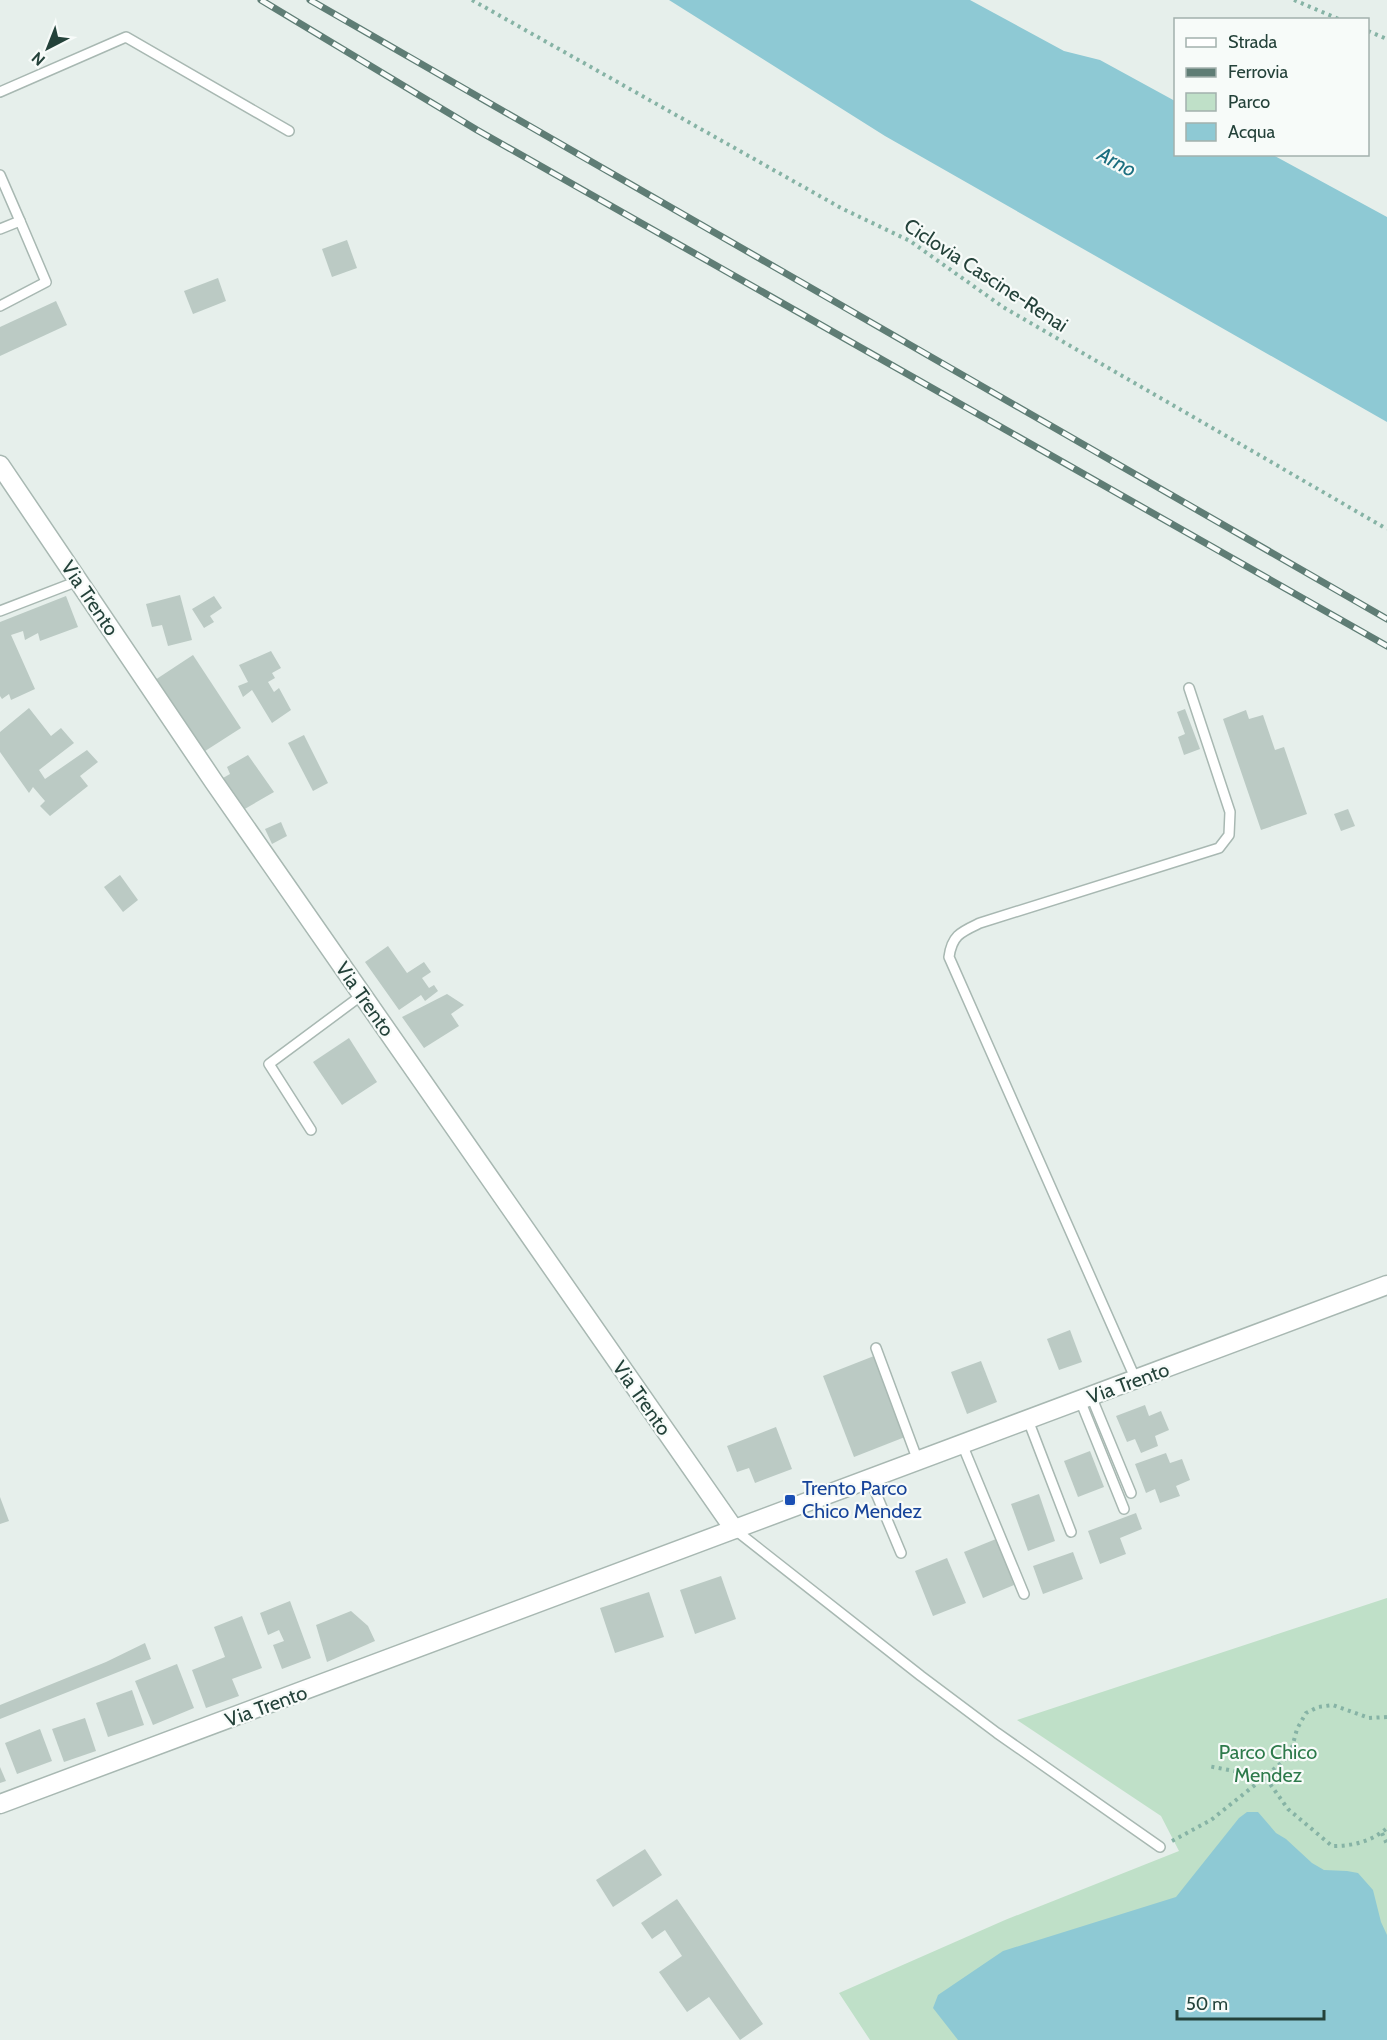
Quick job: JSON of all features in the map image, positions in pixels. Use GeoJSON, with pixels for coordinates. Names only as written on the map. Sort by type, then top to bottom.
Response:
{"type":"FeatureCollection","features":[{"type":"Feature","properties":{"kind":"street","name":"Via Trento"},"geometry":{"type":"LineString","coordinates":[[0,465],[220,792],[734,1529]]}},
{"type":"Feature","properties":{"kind":"street","name":"Via Trento"},"geometry":{"type":"LineString","coordinates":[[0,1804],[1387,1285]]}},
{"type":"Feature","properties":{"kind":"lane"},"geometry":{"type":"LineString","coordinates":[[0,92],[126,37],[289,131]]}},
{"type":"Feature","properties":{"kind":"lane"},"geometry":{"type":"LineString","coordinates":[[0,175],[46,282],[0,306]]}},
{"type":"Feature","properties":{"kind":"lane"},"geometry":{"type":"LineString","coordinates":[[0,229],[20,221]]}},
{"type":"Feature","properties":{"kind":"lane"},"geometry":{"type":"LineString","coordinates":[[0,612],[78,581]]}},
{"type":"Feature","properties":{"kind":"lane"},"geometry":{"type":"LineString","coordinates":[[1136,1380],[949,957],[951,943],[961,932],[980,923],[1219,848],[1230,835],[1230,812],[1189,688]]}},
{"type":"Feature","properties":{"kind":"lane"},"geometry":{"type":"LineString","coordinates":[[311,1130],[269,1064],[362,995]]}},
{"type":"Feature","properties":{"kind":"lane"},"geometry":{"type":"LineString","coordinates":[[876,1348],[918,1461]]}},
{"type":"Feature","properties":{"kind":"lane"},"geometry":{"type":"LineString","coordinates":[[1085,1398],[1131,1493]]}},
{"type":"Feature","properties":{"kind":"lane"},"geometry":{"type":"LineString","coordinates":[[1085,1398],[1124,1509]]}},
{"type":"Feature","properties":{"kind":"lane"},"geometry":{"type":"LineString","coordinates":[[1028,1420],[1071,1532]]}},
{"type":"Feature","properties":{"kind":"lane"},"geometry":{"type":"LineString","coordinates":[[962,1444],[1024,1594]]}},
{"type":"Feature","properties":{"kind":"lane"},"geometry":{"type":"LineString","coordinates":[[870,1479],[901,1552]]}},
{"type":"Feature","properties":{"kind":"lane"},"geometry":{"type":"LineString","coordinates":[[734,1529],[997,1733],[1160,1846]]}},
{"type":"Feature","properties":{"kind":"path","name":"Ciclovia Cascine-Renai"},"geometry":{"type":"LineString","coordinates":[[472,0],[841,208],[910,241],[1003,308],[1387,529]]}},
{"type":"Feature","properties":{"kind":"path"},"geometry":{"type":"LineString","coordinates":[[1294,0],[1336,18]]}},
{"type":"Feature","properties":{"kind":"path"},"geometry":{"type":"LineString","coordinates":[[1369,31],[1387,39]]}},
{"type":"Feature","properties":{"kind":"path"},"geometry":{"type":"LineString","coordinates":[[1160,1846],[1211,1820],[1265,1778],[1290,1755],[1297,1729],[1306,1713],[1318,1707],[1333,1705],[1369,1718],[1387,1717]]}},
{"type":"Feature","properties":{"kind":"path"},"geometry":{"type":"LineString","coordinates":[[1209,1766],[1265,1778],[1288,1809],[1332,1846],[1355,1846],[1382,1833],[1387,1828]]}},
{"type":"Feature","properties":{"kind":"path"},"geometry":{"type":"LineString","coordinates":[[1382,1833],[1387,1844]]}},
{"type":"Feature","properties":{"kind":"green space","name":"Parco Chico Mendez"},"geometry":{"type":"Polygon","coordinates":[[[1387,1598],[1387,2040],[870,2040],[839,1993],[1005,1920],[1179,1851],[1161,1816],[1017,1720],[1387,1598]]]}},
{"type":"Feature","properties":{"kind":"water","name":"Arno"},"geometry":{"type":"Polygon","coordinates":[[[669,0],[970,0],[1064,51],[1100,60],[1174,100],[1174,156],[1275,156],[1387,217],[1387,422],[885,136],[669,0]]]}},
{"type":"Feature","properties":{"kind":"water"},"geometry":{"type":"Polygon","coordinates":[[[1247,1812],[1258,1812],[1276,1833],[1312,1863],[1324,1870],[1358,1873],[1373,1890],[1381,1922],[1387,1935],[1387,2040],[958,2040],[933,2008],[938,1995],[1003,1951],[1176,1897],[1239,1818],[1247,1812]]]}},
{"type":"Feature","properties":{"kind":"building"},"geometry":{"type":"Polygon","coordinates":[[[347,240],[357,268],[332,277],[322,249],[347,240]]]}},
{"type":"Feature","properties":{"kind":"building"},"geometry":{"type":"Polygon","coordinates":[[[218,278],[226,301],[193,314],[184,291],[218,278]]]}},
{"type":"Feature","properties":{"kind":"building"},"geometry":{"type":"Polygon","coordinates":[[[56,301],[67,325],[0,356],[0,327],[56,301]]]}},
{"type":"Feature","properties":{"kind":"building"},"geometry":{"type":"Polygon","coordinates":[[[180,595],[192,640],[168,646],[162,625],[152,627],[146,604],[180,595]]]}},
{"type":"Feature","properties":{"kind":"building"},"geometry":{"type":"Polygon","coordinates":[[[66,596],[78,627],[40,641],[38,633],[25,640],[23,631],[11,635],[35,689],[11,700],[9,694],[2,699],[0,696],[0,622],[66,596]]]}},
{"type":"Feature","properties":{"kind":"building"},"geometry":{"type":"Polygon","coordinates":[[[214,596],[222,608],[210,616],[214,622],[204,628],[192,609],[214,596]]]}},
{"type":"Feature","properties":{"kind":"building"},"geometry":{"type":"Polygon","coordinates":[[[271,651],[281,668],[272,673],[275,678],[268,682],[274,692],[279,688],[291,710],[272,723],[252,690],[243,697],[238,686],[248,682],[239,665],[271,651]]]}},
{"type":"Feature","properties":{"kind":"building"},"geometry":{"type":"Polygon","coordinates":[[[193,655],[241,728],[202,753],[155,680],[193,655]]]}},
{"type":"Feature","properties":{"kind":"building"},"geometry":{"type":"Polygon","coordinates":[[[29,708],[51,736],[61,728],[74,743],[39,770],[45,779],[87,750],[98,762],[80,776],[88,786],[50,816],[40,806],[45,801],[33,787],[29,793],[0,752],[0,732],[29,708]]]}},
{"type":"Feature","properties":{"kind":"building"},"geometry":{"type":"Polygon","coordinates":[[[1185,709],[1200,749],[1184,755],[1178,737],[1185,734],[1177,712],[1185,709]]]}},
{"type":"Feature","properties":{"kind":"building"},"geometry":{"type":"Polygon","coordinates":[[[1246,710],[1249,719],[1263,715],[1275,750],[1284,747],[1307,814],[1261,830],[1223,719],[1246,710]]]}},
{"type":"Feature","properties":{"kind":"building"},"geometry":{"type":"Polygon","coordinates":[[[304,735],[328,783],[313,791],[288,743],[304,735]]]}},
{"type":"Feature","properties":{"kind":"building"},"geometry":{"type":"Polygon","coordinates":[[[248,755],[274,792],[243,810],[223,778],[230,774],[227,767],[248,755]]]}},
{"type":"Feature","properties":{"kind":"building"},"geometry":{"type":"Polygon","coordinates":[[[1348,809],[1355,826],[1341,831],[1334,814],[1348,809]]]}},
{"type":"Feature","properties":{"kind":"building"},"geometry":{"type":"Polygon","coordinates":[[[281,822],[287,836],[272,844],[265,829],[281,822]]]}},
{"type":"Feature","properties":{"kind":"building"},"geometry":{"type":"Polygon","coordinates":[[[120,875],[138,900],[123,912],[104,887],[120,875]]]}},
{"type":"Feature","properties":{"kind":"building"},"geometry":{"type":"Polygon","coordinates":[[[388,946],[407,973],[424,962],[431,972],[422,978],[429,988],[434,985],[438,991],[425,1001],[421,995],[399,1010],[365,962],[388,946]]]}},
{"type":"Feature","properties":{"kind":"building"},"geometry":{"type":"Polygon","coordinates":[[[447,994],[464,1005],[451,1014],[459,1026],[424,1048],[402,1017],[447,994]]]}},
{"type":"Feature","properties":{"kind":"building"},"geometry":{"type":"Polygon","coordinates":[[[349,1038],[377,1082],[342,1105],[313,1062],[349,1038]]]}},
{"type":"Feature","properties":{"kind":"building"},"geometry":{"type":"Polygon","coordinates":[[[1070,1330],[1082,1362],[1059,1370],[1047,1339],[1070,1330]]]}},
{"type":"Feature","properties":{"kind":"building"},"geometry":{"type":"Polygon","coordinates":[[[874,1356],[905,1437],[854,1457],[823,1376],[874,1356]]]}},
{"type":"Feature","properties":{"kind":"building"},"geometry":{"type":"Polygon","coordinates":[[[981,1361],[997,1402],[967,1414],[951,1372],[981,1361]]]}},
{"type":"Feature","properties":{"kind":"building"},"geometry":{"type":"Polygon","coordinates":[[[1145,1405],[1149,1416],[1161,1411],[1169,1430],[1155,1436],[1158,1446],[1141,1453],[1135,1439],[1127,1442],[1116,1416],[1145,1405]]]}},
{"type":"Feature","properties":{"kind":"building"},"geometry":{"type":"Polygon","coordinates":[[[776,1427],[792,1469],[755,1483],[749,1468],[737,1472],[727,1446],[776,1427]]]}},
{"type":"Feature","properties":{"kind":"building"},"geometry":{"type":"Polygon","coordinates":[[[1090,1451],[1104,1487],[1078,1497],[1064,1461],[1090,1451]]]}},
{"type":"Feature","properties":{"kind":"building"},"geometry":{"type":"Polygon","coordinates":[[[1166,1453],[1170,1463],[1182,1459],[1190,1480],[1176,1486],[1180,1496],[1160,1503],[1155,1489],[1146,1493],[1135,1464],[1166,1453]]]}},
{"type":"Feature","properties":{"kind":"building"},"geometry":{"type":"Polygon","coordinates":[[[1039,1494],[1055,1541],[1028,1551],[1011,1504],[1039,1494]]]}},
{"type":"Feature","properties":{"kind":"building"},"geometry":{"type":"Polygon","coordinates":[[[0,1497],[9,1521],[0,1524],[0,1497]]]}},
{"type":"Feature","properties":{"kind":"building"},"geometry":{"type":"Polygon","coordinates":[[[1136,1513],[1142,1529],[1120,1538],[1126,1554],[1100,1564],[1088,1531],[1136,1513]]]}},
{"type":"Feature","properties":{"kind":"building"},"geometry":{"type":"Polygon","coordinates":[[[996,1539],[1014,1585],[983,1598],[964,1552],[996,1539]]]}},
{"type":"Feature","properties":{"kind":"building"},"geometry":{"type":"Polygon","coordinates":[[[1073,1552],[1083,1579],[1043,1594],[1033,1566],[1073,1552]]]}},
{"type":"Feature","properties":{"kind":"building"},"geometry":{"type":"Polygon","coordinates":[[[947,1558],[966,1603],[933,1616],[915,1571],[947,1558]]]}},
{"type":"Feature","properties":{"kind":"building"},"geometry":{"type":"Polygon","coordinates":[[[721,1576],[736,1619],[695,1634],[680,1590],[721,1576]]]}},
{"type":"Feature","properties":{"kind":"building"},"geometry":{"type":"Polygon","coordinates":[[[649,1592],[664,1637],[615,1653],[600,1608],[649,1592]]]}},
{"type":"Feature","properties":{"kind":"building"},"geometry":{"type":"Polygon","coordinates":[[[290,1601],[311,1658],[282,1669],[273,1645],[284,1641],[279,1630],[268,1635],[260,1613],[290,1601]]]}},
{"type":"Feature","properties":{"kind":"building"},"geometry":{"type":"Polygon","coordinates":[[[351,1611],[368,1626],[375,1641],[327,1662],[316,1625],[351,1611]]]}},
{"type":"Feature","properties":{"kind":"building"},"geometry":{"type":"Polygon","coordinates":[[[242,1616],[262,1668],[232,1679],[239,1696],[206,1708],[192,1670],[225,1657],[214,1627],[242,1616]]]}},
{"type":"Feature","properties":{"kind":"building"},"geometry":{"type":"Polygon","coordinates":[[[145,1643],[151,1659],[0,1719],[0,1705],[106,1662],[145,1643]]]}},
{"type":"Feature","properties":{"kind":"building"},"geometry":{"type":"Polygon","coordinates":[[[177,1664],[194,1708],[153,1725],[135,1681],[177,1664]]]}},
{"type":"Feature","properties":{"kind":"building"},"geometry":{"type":"Polygon","coordinates":[[[132,1690],[144,1725],[108,1737],[96,1703],[132,1690]]]}},
{"type":"Feature","properties":{"kind":"building"},"geometry":{"type":"Polygon","coordinates":[[[85,1718],[96,1751],[64,1762],[52,1729],[85,1718]]]}},
{"type":"Feature","properties":{"kind":"building"},"geometry":{"type":"Polygon","coordinates":[[[40,1729],[52,1761],[17,1774],[5,1743],[40,1729]]]}},
{"type":"Feature","properties":{"kind":"building"},"geometry":{"type":"Polygon","coordinates":[[[0,1767],[6,1781],[0,1783],[0,1767]]]}},
{"type":"Feature","properties":{"kind":"building"},"geometry":{"type":"Polygon","coordinates":[[[645,1849],[662,1875],[613,1907],[596,1880],[645,1849]]]}},
{"type":"Feature","properties":{"kind":"building"},"geometry":{"type":"Polygon","coordinates":[[[677,1899],[763,2024],[740,2040],[709,1997],[687,2012],[659,1972],[682,1956],[665,1930],[652,1939],[641,1923],[677,1899]]]}},
{"type":"Feature","properties":{"kind":"railway"},"geometry":{"type":"LineString","coordinates":[[261,0],[477,130],[1387,646]]}},
{"type":"Feature","properties":{"kind":"railway"},"geometry":{"type":"LineString","coordinates":[[310,0],[1387,619]]}},
{"type":"Feature","properties":{"kind":"place","name":"Trento Parco Chico Mendez"},"geometry":{"type":"Point","coordinates":[790,1500]}}]}
